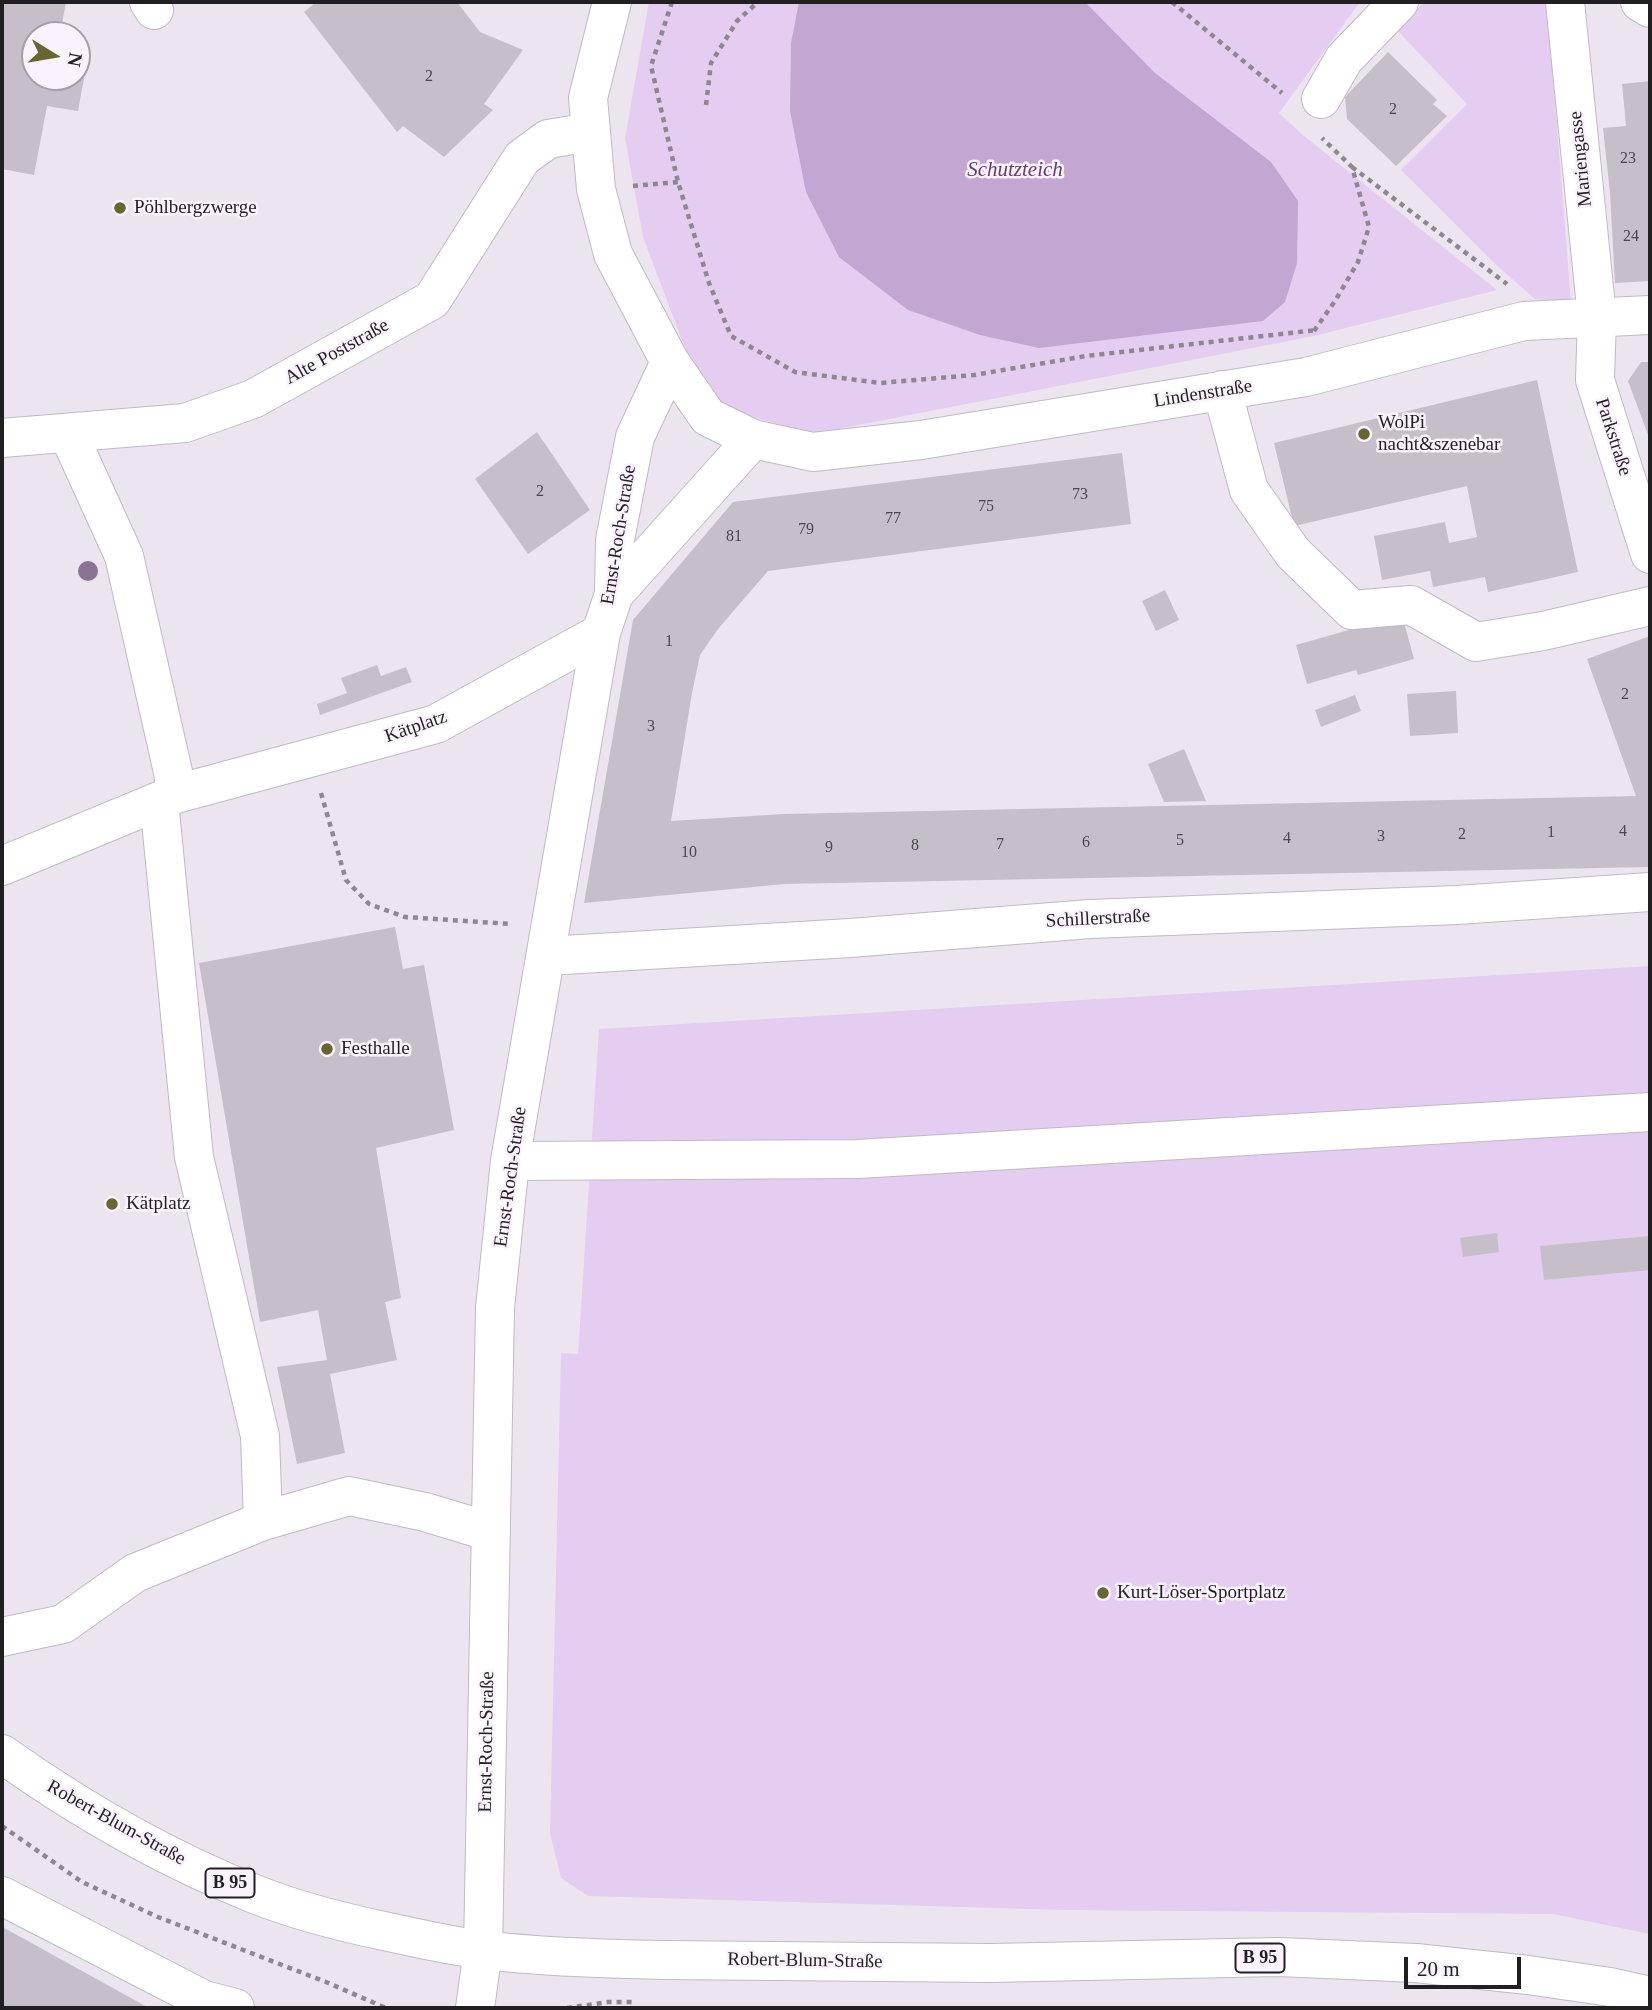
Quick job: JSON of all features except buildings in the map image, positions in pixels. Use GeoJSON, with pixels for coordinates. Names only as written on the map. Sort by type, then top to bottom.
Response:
{"type":"FeatureCollection","features":[{"type":"Feature","properties":{"kind":"street"},"geometry":{"type":"LineString","coordinates":[[612,2],[588,98],[596,189],[613,254],[670,362]]}},
{"type":"Feature","properties":{"kind":"street"},"geometry":{"type":"LineString","coordinates":[[1305,99],[1399,2]]}},
{"type":"Feature","properties":{"kind":"street","name":"Mariengasse"},"geometry":{"type":"LineString","coordinates":[[1565,2],[1597,317]]}},
{"type":"Feature","properties":{"kind":"street"},"geometry":{"type":"LineString","coordinates":[[1640,2],[1650,8]]}},
{"type":"Feature","properties":{"kind":"street","name":"Alte Poststraße"},"geometry":{"type":"LineString","coordinates":[[2,438],[185,423],[253,399],[432,300],[522,158],[548,139],[591,132]]}},
{"type":"Feature","properties":{"kind":"street","name":"Lindenstraße"},"geometry":{"type":"LineString","coordinates":[[670,362],[708,417],[753,439],[813,452],[921,440],[1307,377],[1524,321],[1650,315]]}},
{"type":"Feature","properties":{"kind":"street","name":"Parkstraße"},"geometry":{"type":"LineString","coordinates":[[1597,317],[1595,380],[1650,554]]}},
{"type":"Feature","properties":{"kind":"street","name":"Ernst-Roch-Straße"},"geometry":{"type":"LineString","coordinates":[[475,2008],[483,1950],[495,1308],[510,1161],[601,634],[614,594],[615,540],[635,437],[670,362]]}},
{"type":"Feature","properties":{"kind":"street"},"geometry":{"type":"LineString","coordinates":[[1222,390],[1249,490],[1293,553],[1352,610],[1411,605],[1476,642],[1543,631],[1650,606]]}},
{"type":"Feature","properties":{"kind":"street"},"geometry":{"type":"LineString","coordinates":[[68,433],[124,556],[173,772],[167,797],[194,1157],[260,1436],[253,1525]]}},
{"type":"Feature","properties":{"kind":"street"},"geometry":{"type":"LineString","coordinates":[[614,594],[753,439]]}},
{"type":"Feature","properties":{"kind":"street","name":"Kätplatz"},"geometry":{"type":"LineString","coordinates":[[2,866],[167,797],[436,724],[601,634]]}},
{"type":"Feature","properties":{"kind":"street","name":"Schillerstraße"},"geometry":{"type":"LineString","coordinates":[[548,942],[850,938],[1090,919],[1457,905],[1650,892]]}},
{"type":"Feature","properties":{"kind":"street"},"geometry":{"type":"LineString","coordinates":[[510,1161],[859,1159],[1650,1112]]}},
{"type":"Feature","properties":{"kind":"street"},"geometry":{"type":"LineString","coordinates":[[2,1637],[63,1624],[135,1573],[253,1525],[349,1496],[425,1512],[491,1532]]}},
{"type":"Feature","properties":{"kind":"street","name":"Robert-Blum-Straße"},"geometry":{"type":"LineString","coordinates":[[2,1754],[56,1792],[157,1850],[257,1895],[334,1920],[483,1950],[664,1960],[991,1963],[1279,1958],[1416,1963],[1528,1975],[1650,1996]]}},
{"type":"Feature","properties":{"kind":"street"},"geometry":{"type":"LineString","coordinates":[[2,1895],[204,2000],[235,2008]]}},
{"type":"Feature","properties":{"kind":"path"},"geometry":{"type":"LineString","coordinates":[[672,2],[651,66],[677,182],[709,283],[731,336],[795,372],[880,383],[974,375],[1086,356],[1326,328]]}},
{"type":"Feature","properties":{"kind":"path"},"geometry":{"type":"LineString","coordinates":[[706,105],[711,63],[737,20],[758,2]]}},
{"type":"Feature","properties":{"kind":"path"},"geometry":{"type":"LineString","coordinates":[[1172,2],[1305,99]]}},
{"type":"Feature","properties":{"kind":"path"},"geometry":{"type":"LineString","coordinates":[[1320,136],[1352,167],[1508,285],[1495,288]]}},
{"type":"Feature","properties":{"kind":"path"},"geometry":{"type":"LineString","coordinates":[[1313,331],[1358,262],[1369,227],[1352,167]]}},
{"type":"Feature","properties":{"kind":"path"},"geometry":{"type":"LineString","coordinates":[[311,758],[346,880],[369,904],[405,917],[548,942]]}},
{"type":"Feature","properties":{"kind":"path"},"geometry":{"type":"LineString","coordinates":[[2,1826],[82,1882],[158,1917],[386,2008]]}},
{"type":"Feature","properties":{"kind":"shaded area"},"geometry":{"type":"Polygon","coordinates":[[[649,2],[1360,2],[1279,113],[1497,290],[1314,336],[818,433],[729,410],[697,380],[643,237],[625,138],[649,2]]]}},
{"type":"Feature","properties":{"kind":"shaded area"},"geometry":{"type":"Polygon","coordinates":[[[1424,2],[1547,2],[1571,302],[1535,299],[1493,262],[1401,170],[1467,104],[1398,31],[1424,2]]]}},
{"type":"Feature","properties":{"kind":"shaded area","name":"Kurt-Löser-Sportplatz"},"geometry":{"type":"Polygon","coordinates":[[[1650,966],[1650,1934],[1553,1914],[1062,1910],[588,1896],[561,1878],[550,1833],[561,1353],[578,1354],[599,1029],[1650,966]]]}},
{"type":"Feature","properties":{"kind":"water","name":"Schutzteich"},"geometry":{"type":"Polygon","coordinates":[[[799,2],[1085,2],[1155,73],[1271,162],[1298,201],[1297,263],[1285,302],[1263,321],[1039,348],[980,335],[908,310],[839,257],[806,192],[790,111],[791,43],[799,2]]]}},
{"type":"Feature","properties":{"kind":"place","name":"Pöhlbergzwerge"},"geometry":{"type":"Point","coordinates":[120,208]}},
{"type":"Feature","properties":{"kind":"place","name":"WolPi nacht&szenebar"},"geometry":{"type":"Point","coordinates":[1364,434]}},
{"type":"Feature","properties":{"kind":"place","name":"Festhalle"},"geometry":{"type":"Point","coordinates":[327,1049]}},
{"type":"Feature","properties":{"kind":"place","name":"Kätplatz"},"geometry":{"type":"Point","coordinates":[112,1204]}},
{"type":"Feature","properties":{"kind":"place","name":"Kurt-Löser-Sportplatz"},"geometry":{"type":"Point","coordinates":[1103,1593]}}]}
